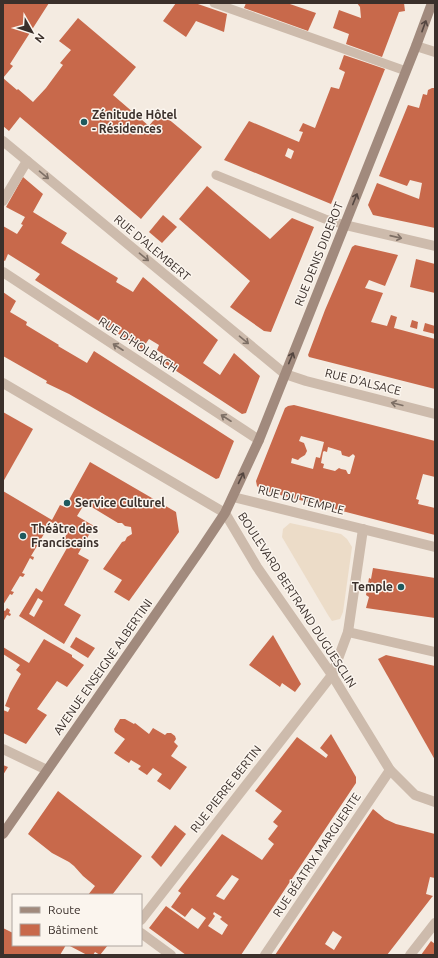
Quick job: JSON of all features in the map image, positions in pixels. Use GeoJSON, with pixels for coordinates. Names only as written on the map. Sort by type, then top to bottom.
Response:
{"type":"FeatureCollection","features":[{"type":"Feature","properties":{"kind":"street","name":"RUE DENIS DIDEROT"},"geometry":{"type":"LineString","coordinates":[[224,513],[259,440],[416,46],[431,4]]}},
{"type":"Feature","properties":{"kind":"street"},"geometry":{"type":"LineString","coordinates":[[416,46],[435,52]]}},
{"type":"Feature","properties":{"kind":"street","name":"RUE D'ALEMBERT"},"geometry":{"type":"LineString","coordinates":[[3,141],[285,374]]}},
{"type":"Feature","properties":{"kind":"street"},"geometry":{"type":"LineString","coordinates":[[3,201],[27,161]]}},
{"type":"Feature","properties":{"kind":"street"},"geometry":{"type":"LineString","coordinates":[[345,225],[435,246]]}},
{"type":"Feature","properties":{"kind":"street","name":"RUE D'HOLBACH"},"geometry":{"type":"LineString","coordinates":[[3,272],[259,440]]}},
{"type":"Feature","properties":{"kind":"street","name":"RUE D'ALSACE"},"geometry":{"type":"LineString","coordinates":[[285,374],[313,383],[435,414]]}},
{"type":"Feature","properties":{"kind":"street","name":"BOULEVARD BERTRAND DUGUESCLIN"},"geometry":{"type":"LineString","coordinates":[[3,383],[224,513],[257,567],[332,675],[390,770],[414,795],[435,802]]}},
{"type":"Feature","properties":{"kind":"street","name":"RUE DU TEMPLE"},"geometry":{"type":"LineString","coordinates":[[233,496],[435,547]]}},
{"type":"Feature","properties":{"kind":"street","name":"AVENUE ENSEIGNE ALBERTINI"},"geometry":{"type":"LineString","coordinates":[[3,834],[201,549],[224,513]]}},
{"type":"Feature","properties":{"kind":"street"},"geometry":{"type":"LineString","coordinates":[[332,675],[348,632],[363,529]]}},
{"type":"Feature","properties":{"kind":"street"},"geometry":{"type":"LineString","coordinates":[[348,632],[435,652]]}},
{"type":"Feature","properties":{"kind":"street","name":"RUE PIERRE BERTIN"},"geometry":{"type":"LineString","coordinates":[[142,919],[332,675]]}},
{"type":"Feature","properties":{"kind":"street"},"geometry":{"type":"LineString","coordinates":[[3,749],[47,770]]}},
{"type":"Feature","properties":{"kind":"street","name":"RUE BÉATRIX MARGUERITE"},"geometry":{"type":"LineString","coordinates":[[265,955],[390,770]]}},
{"type":"Feature","properties":{"kind":"street"},"geometry":{"type":"LineString","coordinates":[[410,955],[435,923]]}},
{"type":"Feature","properties":{"kind":"street"},"geometry":{"type":"LineString","coordinates":[[142,934],[171,955]]}},
{"type":"Feature","properties":{"kind":"lane"},"geometry":{"type":"LineString","coordinates":[[214,3],[406,71]]}},
{"type":"Feature","properties":{"kind":"lane"},"geometry":{"type":"LineString","coordinates":[[216,175],[325,219],[345,225]]}},
{"type":"Feature","properties":{"kind":"shaded area"},"geometry":{"type":"Polygon","coordinates":[[[290,523],[341,534],[347,539],[352,547],[343,612],[340,619],[332,621],[282,537],[283,529],[290,523]]]}},
{"type":"Feature","properties":{"kind":"building"},"geometry":{"type":"Polygon","coordinates":[[[3,3],[49,3],[10,64],[13,66],[3,78],[3,3]]]}},
{"type":"Feature","properties":{"kind":"building"},"geometry":{"type":"Polygon","coordinates":[[[176,3],[195,3],[227,14],[224,32],[196,21],[186,37],[163,21],[176,3]]]}},
{"type":"Feature","properties":{"kind":"building"},"geometry":{"type":"Polygon","coordinates":[[[246,3],[287,3],[316,13],[308,31],[244,8],[246,3]]]}},
{"type":"Feature","properties":{"kind":"building"},"geometry":{"type":"Polygon","coordinates":[[[357,3],[404,3],[405,11],[399,12],[382,57],[346,44],[349,34],[333,28],[339,10],[361,18],[360,7],[357,3]]]}},
{"type":"Feature","properties":{"kind":"building","name":"Zénitude Hôtel - Résidences"},"geometry":{"type":"Polygon","coordinates":[[[78,18],[136,67],[113,95],[149,126],[160,112],[202,147],[141,219],[20,117],[9,131],[3,126],[3,78],[33,102],[46,88],[63,65],[60,63],[71,50],[59,41],[78,18]]]}},
{"type":"Feature","properties":{"kind":"building"},"geometry":{"type":"Polygon","coordinates":[[[344,55],[385,69],[331,204],[224,160],[249,121],[299,142],[303,132],[299,131],[303,123],[315,128],[331,87],[339,89],[345,72],[339,69],[344,55]],[[288,148],[285,156],[291,159],[294,151],[288,148]]]}},
{"type":"Feature","properties":{"kind":"building"},"geometry":{"type":"Polygon","coordinates":[[[435,88],[435,228],[373,215],[368,205],[377,183],[419,199],[422,183],[410,180],[407,186],[379,176],[408,105],[419,108],[423,94],[427,95],[428,90],[435,88]]]}},
{"type":"Feature","properties":{"kind":"building"},"geometry":{"type":"Polygon","coordinates":[[[23,177],[43,194],[33,212],[67,233],[61,243],[118,278],[116,282],[133,292],[143,277],[218,340],[203,363],[220,375],[234,353],[260,376],[246,413],[242,414],[164,363],[167,357],[157,350],[159,345],[149,339],[142,349],[35,280],[40,274],[8,254],[5,261],[3,260],[3,226],[17,234],[23,225],[21,224],[25,217],[6,207],[23,177]]]}},
{"type":"Feature","properties":{"kind":"building"},"geometry":{"type":"Polygon","coordinates":[[[207,186],[270,239],[292,218],[314,227],[271,332],[264,331],[230,307],[250,281],[179,219],[207,186]]]}},
{"type":"Feature","properties":{"kind":"building"},"geometry":{"type":"Polygon","coordinates":[[[163,215],[177,227],[162,243],[149,232],[163,215]]]}},
{"type":"Feature","properties":{"kind":"building"},"geometry":{"type":"Polygon","coordinates":[[[355,245],[398,255],[385,286],[369,280],[365,288],[383,293],[371,322],[387,326],[391,315],[397,317],[394,328],[435,339],[435,389],[309,357],[308,355],[325,310],[352,247],[355,245]]]}},
{"type":"Feature","properties":{"kind":"building"},"geometry":{"type":"Polygon","coordinates":[[[416,259],[435,264],[435,293],[410,287],[416,259]]]}},
{"type":"Feature","properties":{"kind":"building"},"geometry":{"type":"Polygon","coordinates":[[[3,292],[16,301],[10,312],[27,322],[26,325],[59,345],[58,346],[87,363],[94,351],[234,441],[219,478],[216,479],[69,394],[46,383],[47,381],[3,356],[3,292]]]}},
{"type":"Feature","properties":{"kind":"building"},"geometry":{"type":"Polygon","coordinates":[[[412,320],[418,322],[417,329],[410,327],[412,320]]]}},
{"type":"Feature","properties":{"kind":"building"},"geometry":{"type":"Polygon","coordinates":[[[425,323],[435,326],[435,334],[423,331],[425,323]]]}},
{"type":"Feature","properties":{"kind":"building"},"geometry":{"type":"Polygon","coordinates":[[[294,405],[435,441],[435,477],[423,474],[416,499],[419,500],[418,504],[435,508],[435,535],[261,490],[257,486],[256,481],[285,408],[294,405]],[[301,436],[299,441],[304,443],[307,451],[305,455],[298,460],[292,458],[291,463],[313,469],[316,457],[320,458],[324,442],[301,436]],[[328,447],[327,452],[323,452],[321,463],[324,464],[323,468],[335,471],[339,468],[346,470],[348,474],[350,474],[355,456],[353,454],[349,457],[342,455],[341,451],[328,447]]]}},
{"type":"Feature","properties":{"kind":"building"},"geometry":{"type":"Polygon","coordinates":[[[3,412],[33,429],[3,482],[3,412]]]}},
{"type":"Feature","properties":{"kind":"building"},"geometry":{"type":"Polygon","coordinates":[[[90,462],[176,512],[179,532],[129,601],[114,592],[122,580],[103,569],[122,542],[132,534],[131,527],[118,523],[85,503],[77,516],[94,526],[78,554],[89,560],[64,605],[81,615],[64,644],[19,616],[36,588],[42,592],[67,548],[61,544],[68,532],[51,522],[41,539],[44,540],[43,543],[40,541],[31,556],[34,557],[33,560],[30,558],[22,573],[25,574],[23,577],[20,576],[11,591],[14,592],[12,595],[10,594],[3,605],[3,491],[52,520],[60,505],[65,507],[90,462]],[[38,598],[29,614],[34,617],[43,601],[38,598]]]}},
{"type":"Feature","properties":{"kind":"building","name":"Temple"},"geometry":{"type":"Polygon","coordinates":[[[373,568],[435,578],[435,618],[366,608],[369,597],[366,595],[369,578],[371,579],[373,568]]]}},
{"type":"Feature","properties":{"kind":"building"},"geometry":{"type":"Polygon","coordinates":[[[7,608],[10,610],[9,613],[11,614],[10,616],[7,615],[3,622],[3,610],[5,611],[7,608]]]}},
{"type":"Feature","properties":{"kind":"building"},"geometry":{"type":"Polygon","coordinates":[[[273,635],[301,684],[295,692],[282,683],[280,687],[249,665],[273,635]]]}},
{"type":"Feature","properties":{"kind":"building"},"geometry":{"type":"Polygon","coordinates":[[[76,637],[95,648],[88,658],[70,647],[76,637]]]}},
{"type":"Feature","properties":{"kind":"building"},"geometry":{"type":"Polygon","coordinates":[[[44,639],[72,655],[72,657],[84,665],[67,687],[57,681],[37,709],[47,715],[26,744],[3,733],[3,710],[8,712],[10,708],[5,706],[10,693],[21,674],[16,670],[20,665],[3,654],[3,647],[29,663],[44,639]]]}},
{"type":"Feature","properties":{"kind":"building"},"geometry":{"type":"Polygon","coordinates":[[[386,655],[435,666],[435,760],[378,659],[386,655]]]}},
{"type":"Feature","properties":{"kind":"building"},"geometry":{"type":"Polygon","coordinates":[[[120,719],[125,719],[134,724],[135,723],[149,734],[153,728],[165,735],[167,733],[171,733],[175,736],[176,739],[174,742],[178,746],[171,756],[187,767],[170,790],[157,781],[162,774],[153,768],[147,775],[138,769],[141,766],[131,760],[129,763],[114,753],[125,739],[115,732],[114,729],[120,719]]]}},
{"type":"Feature","properties":{"kind":"building"},"geometry":{"type":"Polygon","coordinates":[[[331,734],[356,777],[356,783],[241,955],[186,955],[149,928],[166,906],[198,929],[206,918],[192,908],[185,917],[171,907],[181,893],[178,891],[222,834],[262,860],[274,844],[268,839],[278,826],[273,822],[282,811],[255,791],[297,737],[326,758],[328,755],[320,748],[331,734]],[[232,875],[216,896],[224,900],[239,879],[232,875]],[[214,912],[213,914],[215,916],[208,926],[222,935],[228,925],[220,919],[222,917],[214,912]]]}},
{"type":"Feature","properties":{"kind":"building"},"geometry":{"type":"Polygon","coordinates":[[[3,765],[8,767],[3,775],[3,765]]]}},
{"type":"Feature","properties":{"kind":"building"},"geometry":{"type":"Polygon","coordinates":[[[58,791],[142,856],[113,894],[89,894],[95,886],[69,862],[52,853],[28,834],[58,791]]]}},
{"type":"Feature","properties":{"kind":"building"},"geometry":{"type":"Polygon","coordinates":[[[373,809],[385,819],[396,824],[435,834],[435,878],[430,877],[426,894],[433,896],[387,955],[275,955],[373,809]],[[333,931],[325,944],[334,950],[342,937],[333,931]]]}},
{"type":"Feature","properties":{"kind":"building"},"geometry":{"type":"Polygon","coordinates":[[[175,825],[186,834],[161,867],[151,857],[175,825]]]}},
{"type":"Feature","properties":{"kind":"building"},"geometry":{"type":"Polygon","coordinates":[[[3,928],[12,932],[12,946],[65,946],[60,955],[3,955],[3,928]]]}},
{"type":"Feature","properties":{"kind":"building"},"geometry":{"type":"Polygon","coordinates":[[[431,941],[435,944],[435,955],[421,955],[431,941]]]}},
{"type":"Feature","properties":{"kind":"building"},"geometry":{"type":"Polygon","coordinates":[[[70,946],[107,946],[100,955],[95,952],[93,955],[87,955],[70,946]]]}},
{"type":"Feature","properties":{"kind":"place","name":"Zénitude Hôtel - Résidences"},"geometry":{"type":"Point","coordinates":[84,122]}},
{"type":"Feature","properties":{"kind":"place","name":"Service Culturel"},"geometry":{"type":"Point","coordinates":[67,503]}},
{"type":"Feature","properties":{"kind":"place","name":"Théâtre des Franciscains"},"geometry":{"type":"Point","coordinates":[23,536]}},
{"type":"Feature","properties":{"kind":"place","name":"Temple"},"geometry":{"type":"Point","coordinates":[401,587]}}]}
